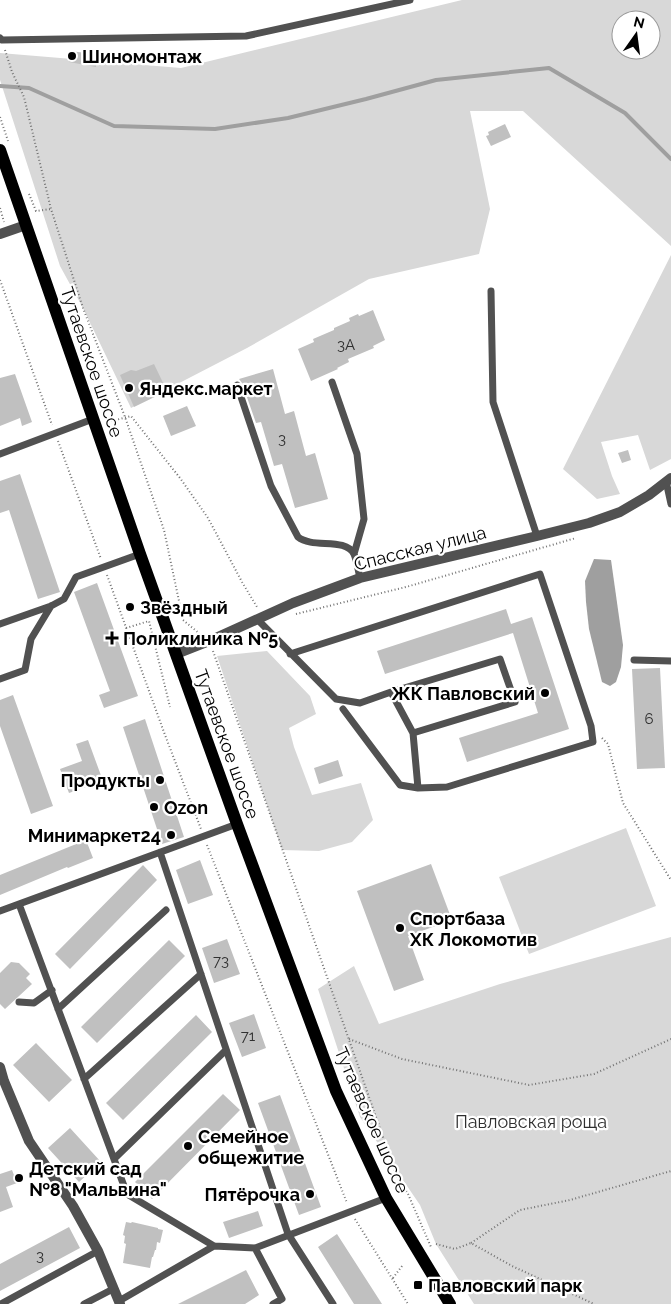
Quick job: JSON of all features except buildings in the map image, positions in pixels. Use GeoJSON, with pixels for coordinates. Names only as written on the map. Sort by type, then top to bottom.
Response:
{"type":"FeatureCollection","features":[{"type":"Feature","properties":{"kind":"main road","name":"Тутаевское шоссе"},"geometry":{"type":"LineString","coordinates":[[0,150],[140,554],[336,1091],[386,1198],[450,1304]]}},
{"type":"Feature","properties":{"kind":"street"},"geometry":{"type":"LineString","coordinates":[[0,234],[26,225]]}},
{"type":"Feature","properties":{"kind":"street","name":"Спасская улица"},"geometry":{"type":"LineString","coordinates":[[176,654],[293,603],[360,578],[589,523],[620,512],[668,480]]}},
{"type":"Feature","properties":{"kind":"street"},"geometry":{"type":"LineString","coordinates":[[0,1067],[29,1142],[74,1206],[98,1251],[119,1302]]}},
{"type":"Feature","properties":{"kind":"lane"},"geometry":{"type":"LineString","coordinates":[[1,39],[246,36],[410,0]]}},
{"type":"Feature","properties":{"kind":"lane"},"geometry":{"type":"LineString","coordinates":[[491,291],[493,402],[537,536]]}},
{"type":"Feature","properties":{"kind":"lane"},"geometry":{"type":"LineString","coordinates":[[332,382],[357,454],[364,518],[354,554],[360,578]]}},
{"type":"Feature","properties":{"kind":"lane"},"geometry":{"type":"LineString","coordinates":[[237,386],[271,486],[298,537],[303,541],[311,543],[343,546],[354,554]]}},
{"type":"Feature","properties":{"kind":"lane"},"geometry":{"type":"LineString","coordinates":[[0,454],[93,419]]}},
{"type":"Feature","properties":{"kind":"lane"},"geometry":{"type":"LineString","coordinates":[[668,480],[671,504]]}},
{"type":"Feature","properties":{"kind":"lane"},"geometry":{"type":"LineString","coordinates":[[0,624],[51,606],[64,599],[76,577],[140,554]]}},
{"type":"Feature","properties":{"kind":"lane"},"geometry":{"type":"LineString","coordinates":[[290,654],[540,574],[592,726],[593,742],[447,787],[418,788],[400,785],[343,709]]}},
{"type":"Feature","properties":{"kind":"lane"},"geometry":{"type":"LineString","coordinates":[[0,679],[24,670],[31,639],[51,606]]}},
{"type":"Feature","properties":{"kind":"lane"},"geometry":{"type":"LineString","coordinates":[[257,619],[336,699],[360,702],[500,659],[515,702],[413,732]]}},
{"type":"Feature","properties":{"kind":"lane"},"geometry":{"type":"LineString","coordinates":[[634,660],[671,661]]}},
{"type":"Feature","properties":{"kind":"lane"},"geometry":{"type":"LineString","coordinates":[[391,692],[413,732],[418,788]]}},
{"type":"Feature","properties":{"kind":"lane"},"geometry":{"type":"LineString","coordinates":[[0,911],[237,824]]}},
{"type":"Feature","properties":{"kind":"lane"},"geometry":{"type":"LineString","coordinates":[[160,852],[288,1234],[333,1304]]}},
{"type":"Feature","properties":{"kind":"lane"},"geometry":{"type":"LineString","coordinates":[[19,904],[127,1194],[214,1246],[255,1248],[350,1210],[386,1198]]}},
{"type":"Feature","properties":{"kind":"lane"},"geometry":{"type":"LineString","coordinates":[[58,1009],[166,910]]}},
{"type":"Feature","properties":{"kind":"lane"},"geometry":{"type":"LineString","coordinates":[[84,1079],[201,974]]}},
{"type":"Feature","properties":{"kind":"lane"},"geometry":{"type":"LineString","coordinates":[[19,1002],[34,1003],[52,990]]}},
{"type":"Feature","properties":{"kind":"lane"},"geometry":{"type":"LineString","coordinates":[[114,1159],[226,1050]]}},
{"type":"Feature","properties":{"kind":"lane"},"geometry":{"type":"LineString","coordinates":[[119,1302],[214,1246]]}},
{"type":"Feature","properties":{"kind":"lane"},"geometry":{"type":"LineString","coordinates":[[255,1248],[282,1299],[273,1304]]}},
{"type":"Feature","properties":{"kind":"lane"},"geometry":{"type":"LineString","coordinates":[[1,1304],[98,1251]]}},
{"type":"Feature","properties":{"kind":"lane"},"geometry":{"type":"LineString","coordinates":[[84,1304],[113,1289]]}},
{"type":"Feature","properties":{"kind":"path"},"geometry":{"type":"LineString","coordinates":[[1,39],[12,72],[24,97],[51,209],[80,299],[125,417],[164,530],[184,620],[209,641],[397,1177],[408,1194],[431,1248]]}},
{"type":"Feature","properties":{"kind":"path"},"geometry":{"type":"LineString","coordinates":[[0,208],[4,222],[0,224]]}},
{"type":"Feature","properties":{"kind":"path"},"geometry":{"type":"LineString","coordinates":[[0,280],[164,735],[350,1210],[408,1304]]}},
{"type":"Feature","properties":{"kind":"path"},"geometry":{"type":"LineString","coordinates":[[126,628],[149,621],[170,707]]}},
{"type":"Feature","properties":{"kind":"path"},"geometry":{"type":"LineString","coordinates":[[592,726],[608,744],[623,803],[671,880]]}},
{"type":"Feature","properties":{"kind":"path"},"geometry":{"type":"LineString","coordinates":[[348,1039],[402,1059],[529,1085],[594,1074],[671,1039]]}},
{"type":"Feature","properties":{"kind":"path"},"geometry":{"type":"LineString","coordinates":[[436,1244],[455,1249],[471,1243],[520,1210],[570,1200],[671,1171]]}},
{"type":"Feature","properties":{"kind":"path"},"geometry":{"type":"LineString","coordinates":[[471,1243],[512,1266],[594,1304]]}},
{"type":"Feature","properties":{"kind":"path"},"geometry":{"type":"LineString","coordinates":[[393,1279],[402,1266]]}},
{"type":"Feature","properties":{"kind":"green space"},"geometry":{"type":"Polygon","coordinates":[[[462,0],[671,0],[671,246],[523,111],[470,111],[490,209],[479,254],[369,279],[247,348],[131,408],[83,308],[60,266],[0,80],[0,53],[181,68],[462,0]]]}},
{"type":"Feature","properties":{"kind":"green space"},"geometry":{"type":"Polygon","coordinates":[[[671,255],[671,459],[650,470],[638,435],[601,442],[620,494],[597,499],[563,469],[671,255]]]}},
{"type":"Feature","properties":{"kind":"green space"},"geometry":{"type":"Polygon","coordinates":[[[267,651],[310,696],[316,714],[289,728],[312,795],[361,783],[373,820],[352,842],[319,851],[282,850],[217,656],[267,651]]]}},
{"type":"Feature","properties":{"kind":"green space"},"geometry":{"type":"Polygon","coordinates":[[[626,828],[656,906],[529,954],[499,877],[626,828]]]}},
{"type":"Feature","properties":{"kind":"green space","name":"Павловская роща"},"geometry":{"type":"Polygon","coordinates":[[[671,937],[671,1304],[474,1304],[436,1244],[420,1205],[360,1117],[318,989],[354,966],[379,1024],[500,984],[671,937]]]}},
{"type":"Feature","properties":{"kind":"shaded area"},"geometry":{"type":"Polygon","coordinates":[[[594,559],[611,560],[623,645],[621,667],[616,682],[610,686],[602,682],[589,629],[585,581],[594,559]]]}},
{"type":"Feature","properties":{"kind":"waterway"},"geometry":{"type":"LineString","coordinates":[[0,86],[29,88],[114,126],[215,129],[288,118],[436,80],[549,68],[625,113],[671,159]]}},
{"type":"Feature","properties":{"kind":"place","name":"Шиномонтаж"},"geometry":{"type":"Point","coordinates":[72,56]}},
{"type":"Feature","properties":{"kind":"place","name":"Яндекс.маркет"},"geometry":{"type":"Point","coordinates":[129,388]}},
{"type":"Feature","properties":{"kind":"place","name":"Звёздный"},"geometry":{"type":"Point","coordinates":[130,607]}},
{"type":"Feature","properties":{"kind":"place","name":"Поликлиника №5"},"geometry":{"type":"Point","coordinates":[112,638]}},
{"type":"Feature","properties":{"kind":"place","name":"ЖК Павловский"},"geometry":{"type":"Point","coordinates":[545,693]}},
{"type":"Feature","properties":{"kind":"place","name":"Продукты"},"geometry":{"type":"Point","coordinates":[160,780]}},
{"type":"Feature","properties":{"kind":"place","name":"Ozon"},"geometry":{"type":"Point","coordinates":[154,807]}},
{"type":"Feature","properties":{"kind":"place","name":"Минимаркет24"},"geometry":{"type":"Point","coordinates":[171,835]}},
{"type":"Feature","properties":{"kind":"place","name":"Спортбаза ХК Локомотив"},"geometry":{"type":"Point","coordinates":[400,928]}},
{"type":"Feature","properties":{"kind":"place","name":"Семейное общежитие"},"geometry":{"type":"Point","coordinates":[188,1146]}},
{"type":"Feature","properties":{"kind":"place","name":"Детский сад №8 \"Мальвина\""},"geometry":{"type":"Point","coordinates":[19,1178]}},
{"type":"Feature","properties":{"kind":"place","name":"Пятёрочка"},"geometry":{"type":"Point","coordinates":[310,1194]}},
{"type":"Feature","properties":{"kind":"place","name":"Павловский парк"},"geometry":{"type":"Point","coordinates":[418,1285]}}]}
